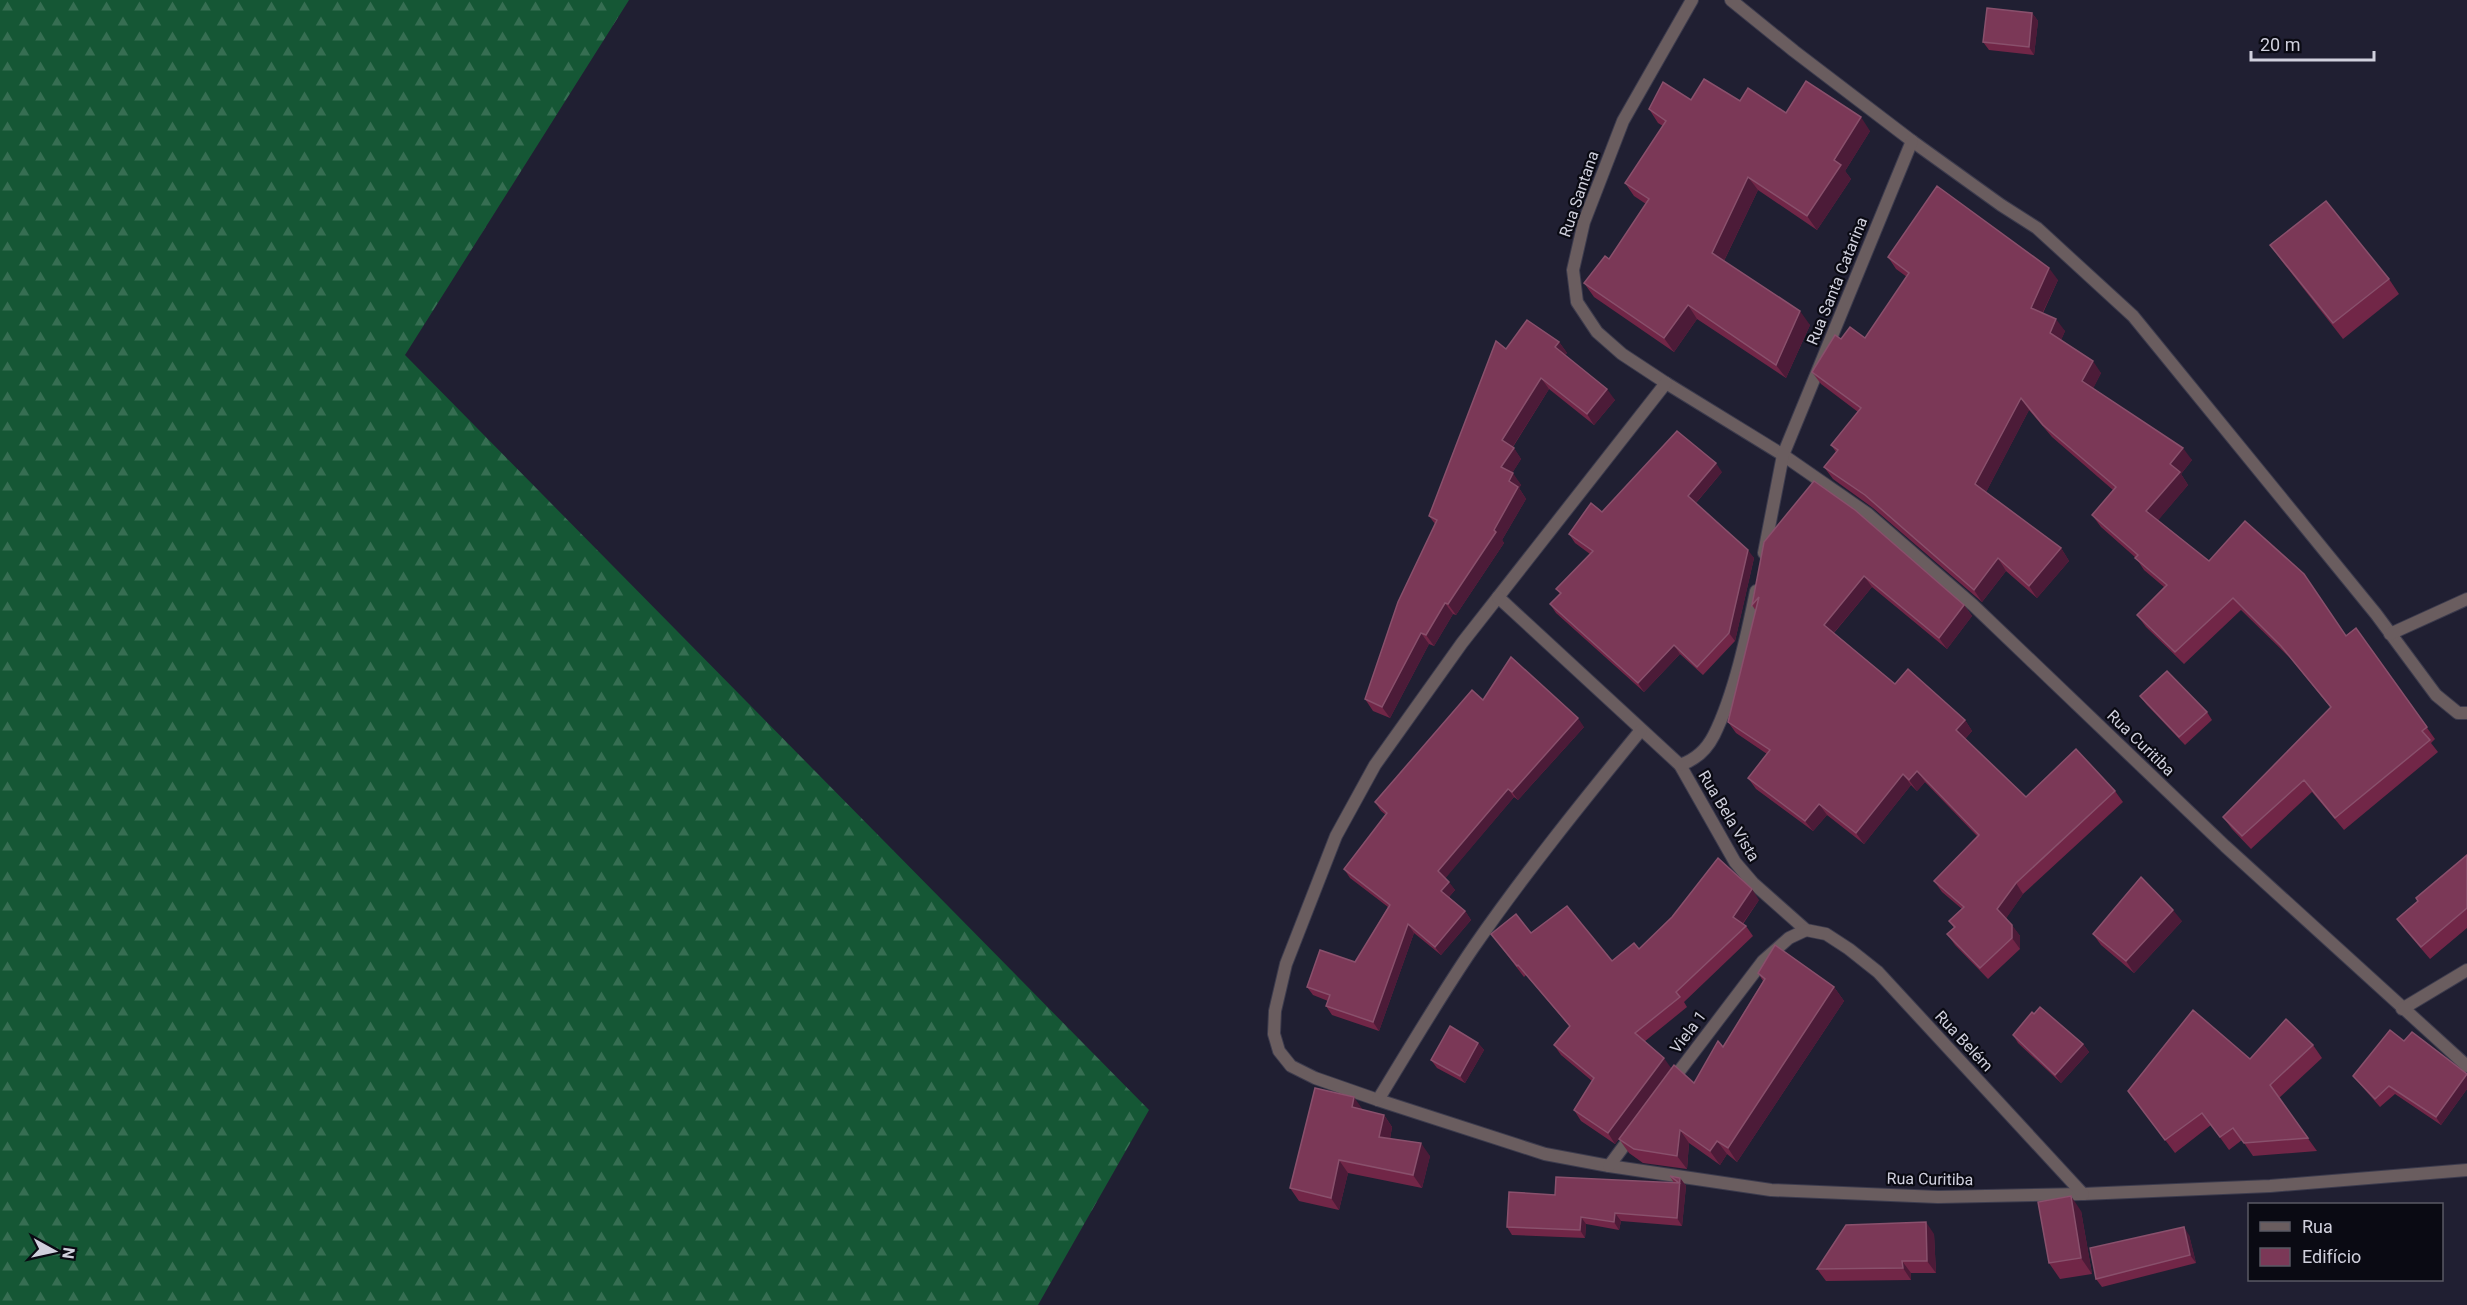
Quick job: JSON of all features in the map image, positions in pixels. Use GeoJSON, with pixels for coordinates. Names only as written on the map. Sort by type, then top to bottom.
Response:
{"type":"FeatureCollection","features":[{"type":"Feature","properties":{"kind":"street","name":"Rua Santana"},"geometry":{"type":"LineString","coordinates":[[1692,0],[1623,121],[1584,222],[1573,270],[1577,302],[1597,332],[1623,354],[1783,455]]}},
{"type":"Feature","properties":{"kind":"street"},"geometry":{"type":"LineString","coordinates":[[1731,0],[1912,141],[2037,228],[2133,316],[2390,634],[2436,695],[2458,713],[2467,713]]}},
{"type":"Feature","properties":{"kind":"street","name":"Rua Santa Catarina"},"geometry":{"type":"LineString","coordinates":[[1680,765],[1691,761],[1714,736],[1729,694],[1760,574],[1783,455],[1912,141]]}},
{"type":"Feature","properties":{"kind":"street","name":"Rua Curitiba"},"geometry":{"type":"LineString","coordinates":[[1666,383],[1462,643],[1375,765],[1336,836],[1286,964],[1275,1011],[1276,1043],[1279,1051],[1291,1066],[1315,1078],[1378,1100],[1545,1154],[1771,1190],[1938,1197],[2083,1194],[2270,1186],[2467,1170]]}},
{"type":"Feature","properties":{"kind":"street","name":"Rua Curitiba"},"geometry":{"type":"LineString","coordinates":[[1783,455],[1868,514],[1973,605],[2225,846],[2467,1066]]}},
{"type":"Feature","properties":{"kind":"street","name":"Rua Bela Vista"},"geometry":{"type":"LineString","coordinates":[[1498,597],[1680,765],[1734,862],[1753,883],[1806,930]]}},
{"type":"Feature","properties":{"kind":"street"},"geometry":{"type":"LineString","coordinates":[[2390,634],[2467,599]]}},
{"type":"Feature","properties":{"kind":"street"},"geometry":{"type":"LineString","coordinates":[[1378,1100],[1424,1023],[1473,948],[1527,873],[1641,730]]}},
{"type":"Feature","properties":{"kind":"street","name":"Viela 1"},"geometry":{"type":"LineString","coordinates":[[1664,1092],[1763,961],[1789,938],[1806,930]]}},
{"type":"Feature","properties":{"kind":"street","name":"Rua Belém"},"geometry":{"type":"LineString","coordinates":[[1806,930],[1826,934],[1878,972],[2083,1194]]}},
{"type":"Feature","properties":{"kind":"street"},"geometry":{"type":"LineString","coordinates":[[2402,1009],[2467,970]]}},
{"type":"Feature","properties":{"kind":"street"},"geometry":{"type":"LineString","coordinates":[[1609,1166],[1636,1129]]}},
{"type":"Feature","properties":{"kind":"green space"},"geometry":{"type":"Polygon","coordinates":[[[0,0],[629,0],[405,355],[1149,1110],[1038,1305],[0,1305],[0,0]]]}},
{"type":"Feature","properties":{"kind":"building"},"geometry":{"type":"Polygon","coordinates":[[[1987,8],[2032,13],[2029,47],[1983,42],[1987,8]]]}},
{"type":"Feature","properties":{"kind":"building"},"geometry":{"type":"Polygon","coordinates":[[[1704,79],[1740,101],[1748,88],[1786,113],[1806,81],[1861,117],[1834,160],[1841,165],[1807,216],[1748,177],[1712,253],[1800,311],[1776,365],[1688,305],[1664,338],[1584,283],[1605,256],[1609,259],[1649,199],[1625,183],[1666,121],[1649,109],[1663,82],[1691,100],[1704,79]]]}},
{"type":"Feature","properties":{"kind":"building"},"geometry":{"type":"Polygon","coordinates":[[[1937,186],[2049,268],[2031,308],[2056,319],[2050,333],[2093,361],[2082,381],[2183,448],[2170,464],[2180,472],[2146,511],[2209,561],[2245,521],[2304,574],[2346,636],[2356,628],[2427,727],[2422,731],[2430,740],[2335,818],[2304,780],[2242,836],[2223,817],[2331,707],[2281,646],[2233,598],[2175,652],[2137,615],[2167,585],[2135,558],[2138,555],[2092,515],[2116,487],[2043,425],[2021,398],[1975,484],[2061,548],[2029,586],[1998,558],[1974,590],[1865,495],[1824,467],[1838,450],[1831,445],[1861,408],[1812,372],[1835,335],[1841,339],[1850,327],[1865,338],[1909,273],[1888,257],[1937,186]]]}},
{"type":"Feature","properties":{"kind":"building"},"geometry":{"type":"Polygon","coordinates":[[[2326,201],[2389,279],[2333,323],[2270,245],[2326,201]]]}},
{"type":"Feature","properties":{"kind":"building"},"geometry":{"type":"Polygon","coordinates":[[[1527,320],[1559,342],[1555,347],[1607,389],[1587,414],[1541,378],[1502,440],[1514,448],[1501,467],[1513,473],[1509,481],[1518,487],[1494,530],[1496,532],[1448,604],[1445,603],[1426,635],[1421,633],[1382,707],[1365,699],[1398,602],[1437,520],[1429,516],[1496,341],[1506,349],[1527,320]]]}},
{"type":"Feature","properties":{"kind":"building"},"geometry":{"type":"Polygon","coordinates":[[[1677,431],[1716,463],[1688,496],[1748,550],[1729,633],[1697,667],[1674,645],[1638,683],[1550,604],[1561,593],[1556,589],[1593,551],[1569,534],[1591,503],[1602,512],[1677,431]]]}},
{"type":"Feature","properties":{"kind":"building"},"geometry":{"type":"Polygon","coordinates":[[[1814,481],[1855,510],[1964,605],[1939,638],[1864,576],[1824,625],[1895,684],[1908,669],[1965,720],[1956,730],[2026,797],[2076,749],[2115,791],[2016,883],[1997,909],[2012,925],[2012,938],[1980,968],[1947,934],[1955,927],[1949,921],[1964,907],[1934,881],[1979,835],[1917,771],[1909,780],[1903,774],[1856,833],[1819,804],[1805,821],[1748,778],[1770,750],[1728,722],[1759,597],[1752,605],[1764,542],[1814,481]]]}},
{"type":"Feature","properties":{"kind":"building"},"geometry":{"type":"Polygon","coordinates":[[[1511,657],[1578,718],[1512,792],[1508,789],[1438,871],[1449,882],[1441,891],[1465,911],[1435,947],[1408,924],[1373,1022],[1326,1006],[1330,995],[1307,987],[1320,950],[1355,962],[1390,905],[1344,869],[1387,813],[1375,802],[1472,690],[1483,700],[1511,657]]]}},
{"type":"Feature","properties":{"kind":"building"},"geometry":{"type":"Polygon","coordinates":[[[2167,671],[2207,712],[2179,737],[2140,696],[2167,671]]]}},
{"type":"Feature","properties":{"kind":"building"},"geometry":{"type":"Polygon","coordinates":[[[2467,855],[2467,908],[2421,947],[2397,919],[2418,901],[2416,898],[2467,855]]]}},
{"type":"Feature","properties":{"kind":"building"},"geometry":{"type":"Polygon","coordinates":[[[1718,858],[1752,889],[1733,917],[1746,926],[1676,992],[1680,997],[1635,1033],[1664,1058],[1608,1133],[1574,1110],[1594,1078],[1554,1045],[1570,1026],[1491,934],[1516,914],[1531,933],[1567,906],[1612,961],[1634,943],[1639,949],[1672,917],[1718,858]]]}},
{"type":"Feature","properties":{"kind":"building"},"geometry":{"type":"Polygon","coordinates":[[[2141,877],[2173,910],[2126,961],[2093,934],[2141,877]]]}},
{"type":"Feature","properties":{"kind":"building"},"geometry":{"type":"Polygon","coordinates":[[[1775,945],[1834,987],[1728,1148],[1717,1141],[1710,1151],[1680,1130],[1677,1156],[1634,1149],[1619,1139],[1674,1065],[1694,1083],[1718,1041],[1723,1047],[1765,979],[1758,973],[1775,945]]]}},
{"type":"Feature","properties":{"kind":"building"},"geometry":{"type":"Polygon","coordinates":[[[2040,1007],[2083,1044],[2055,1075],[2013,1035],[2032,1012],[2034,1014],[2040,1007]]]}},
{"type":"Feature","properties":{"kind":"building"},"geometry":{"type":"Polygon","coordinates":[[[2193,1010],[2250,1059],[2286,1019],[2313,1045],[2270,1085],[2308,1138],[2244,1143],[2233,1128],[2220,1137],[2202,1113],[2165,1140],[2128,1091],[2193,1010]]]}},
{"type":"Feature","properties":{"kind":"building"},"geometry":{"type":"Polygon","coordinates":[[[1450,1026],[1478,1043],[1460,1076],[1431,1060],[1450,1026]]]}},
{"type":"Feature","properties":{"kind":"building"},"geometry":{"type":"Polygon","coordinates":[[[2390,1030],[2404,1041],[2412,1032],[2467,1074],[2436,1117],[2389,1086],[2375,1099],[2353,1076],[2390,1030]]]}},
{"type":"Feature","properties":{"kind":"building"},"geometry":{"type":"Polygon","coordinates":[[[1315,1088],[1354,1097],[1352,1107],[1384,1115],[1379,1137],[1421,1143],[1413,1175],[1339,1160],[1331,1198],[1290,1188],[1315,1088]]]}},
{"type":"Feature","properties":{"kind":"building"},"geometry":{"type":"Polygon","coordinates":[[[1670,1176],[1680,1178],[1677,1218],[1615,1213],[1614,1222],[1581,1217],[1580,1230],[1507,1227],[1509,1192],[1555,1195],[1556,1177],[1679,1183],[1670,1176]]]}},
{"type":"Feature","properties":{"kind":"building"},"geometry":{"type":"Polygon","coordinates":[[[2071,1196],[2081,1258],[2049,1263],[2038,1202],[2071,1196]]]}},
{"type":"Feature","properties":{"kind":"building"},"geometry":{"type":"Polygon","coordinates":[[[1926,1222],[1927,1261],[1902,1261],[1903,1268],[1817,1269],[1846,1225],[1926,1222]]]}},
{"type":"Feature","properties":{"kind":"building"},"geometry":{"type":"Polygon","coordinates":[[[2184,1227],[2190,1255],[2096,1279],[2090,1248],[2184,1227]]]}}]}
